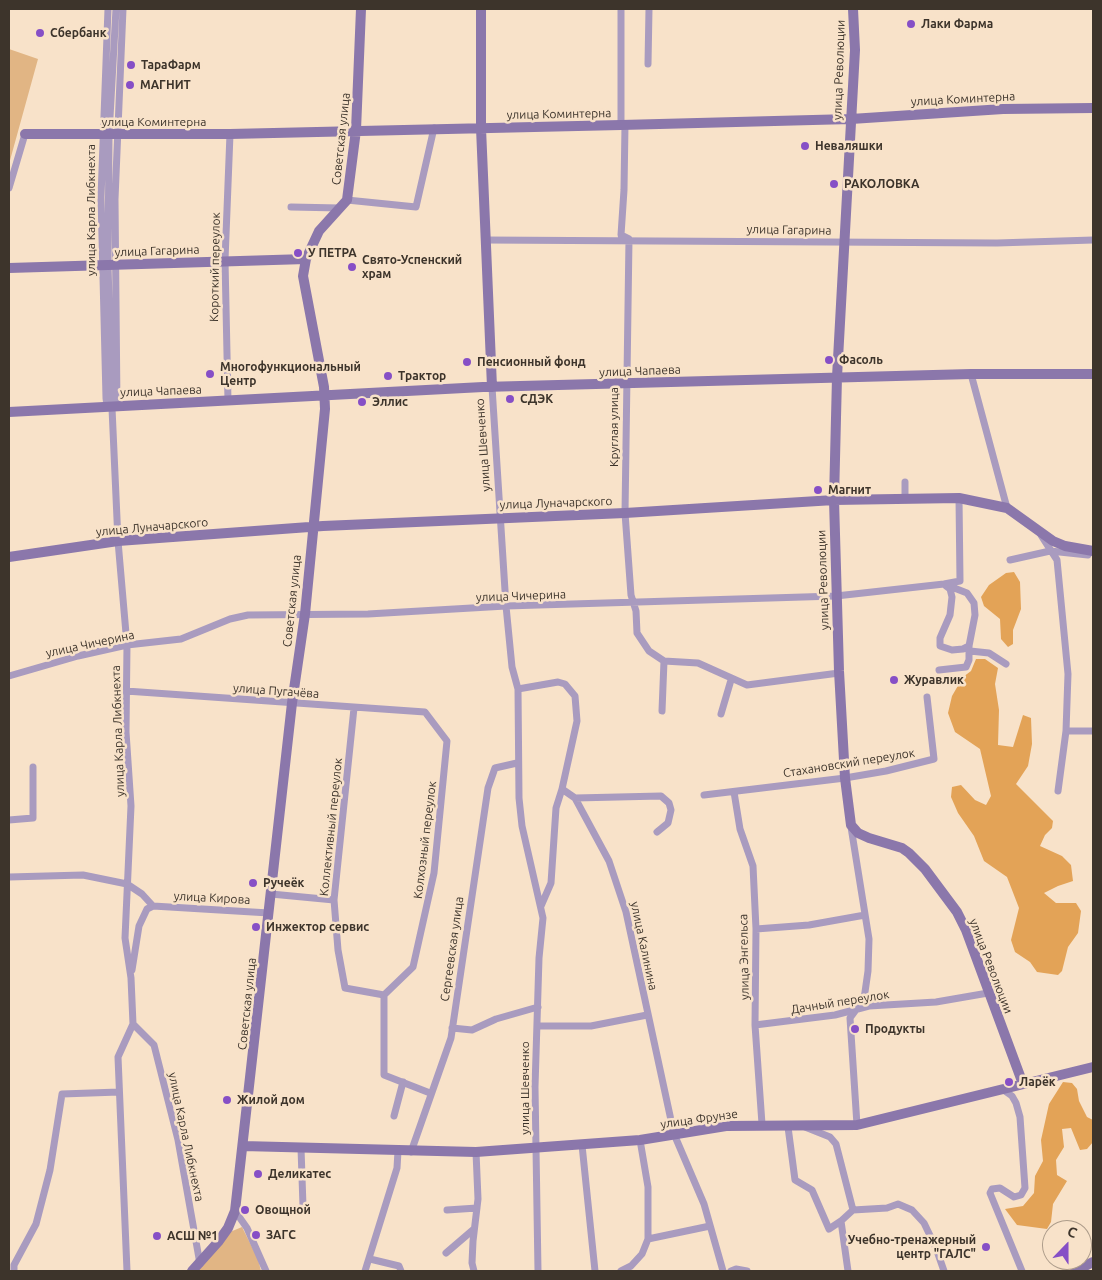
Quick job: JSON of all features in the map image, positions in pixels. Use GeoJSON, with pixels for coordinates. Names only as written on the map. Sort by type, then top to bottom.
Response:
{"type":"FeatureCollection","features":[{"type":"Feature","properties":{"kind":"street","name":"улица Карла Либкнехта"},"geometry":{"type":"LineString","coordinates":[[108,9],[110,135],[108,265],[112,406],[118,542],[127,645],[126,691],[131,806],[125,938],[131,978],[133,1024],[118,1057],[127,1271]]}},
{"type":"Feature","properties":{"kind":"street","name":"улица Карла Либкнехта"},"geometry":{"type":"LineString","coordinates":[[112,406],[108,265],[110,135],[116,9]]}},
{"type":"Feature","properties":{"kind":"street","name":"улица Карла Либкнехта"},"geometry":{"type":"LineString","coordinates":[[110,135],[123,9]]}},
{"type":"Feature","properties":{"kind":"street","name":"Советская улица"},"geometry":{"type":"LineString","coordinates":[[196,1268],[228,1228],[235,1210],[292,703],[305,614],[325,395],[303,276],[306,259],[319,231],[347,200],[356,130],[361,9]]}},
{"type":"Feature","properties":{"kind":"street","name":"улица Шевченко"},"geometry":{"type":"LineString","coordinates":[[482,9],[481,128],[492,387],[500,517],[512,667],[518,689],[517,763],[522,826],[543,918],[535,1087],[538,1271]]}},
{"type":"Feature","properties":{"kind":"street","name":"Круглая улица"},"geometry":{"type":"LineString","coordinates":[[621,9],[624,190],[621,235],[629,240],[625,384],[625,513],[632,603],[636,611],[637,633],[649,651],[664,661]]}},
{"type":"Feature","properties":{"kind":"street"},"geometry":{"type":"LineString","coordinates":[[648,64],[649,9]]}},
{"type":"Feature","properties":{"kind":"street","name":"улица Революции"},"geometry":{"type":"LineString","coordinates":[[853,9],[854,50],[846,243],[837,377],[834,500],[836,596],[845,778],[851,825],[858,833],[869,838],[902,848],[925,869],[957,912],[966,930],[1023,1084]]}},
{"type":"Feature","properties":{"kind":"street","name":"улица Коминтерна"},"geometry":{"type":"LineString","coordinates":[[25,134],[230,134],[623,125],[851,119],[1004,109],[1093,108]]}},
{"type":"Feature","properties":{"kind":"street"},"geometry":{"type":"LineString","coordinates":[[347,200],[416,207],[434,128]]}},
{"type":"Feature","properties":{"kind":"street"},"geometry":{"type":"LineString","coordinates":[[9,188],[25,134]]}},
{"type":"Feature","properties":{"kind":"street","name":"Короткий переулок"},"geometry":{"type":"LineString","coordinates":[[228,401],[225,260],[230,134]]}},
{"type":"Feature","properties":{"kind":"street"},"geometry":{"type":"LineString","coordinates":[[291,207],[340,208]]}},
{"type":"Feature","properties":{"kind":"street","name":"улица Гагарина"},"geometry":{"type":"LineString","coordinates":[[485,240],[997,243],[1093,240]]}},
{"type":"Feature","properties":{"kind":"street","name":"улица Гагарина"},"geometry":{"type":"LineString","coordinates":[[9,268],[306,259]]}},
{"type":"Feature","properties":{"kind":"street"},"geometry":{"type":"LineString","coordinates":[[971,374],[1007,508]]}},
{"type":"Feature","properties":{"kind":"street","name":"улица Чапаева"},"geometry":{"type":"LineString","coordinates":[[9,412],[492,387],[971,374],[1093,374]]}},
{"type":"Feature","properties":{"kind":"street"},"geometry":{"type":"LineString","coordinates":[[905,482],[905,499]]}},
{"type":"Feature","properties":{"kind":"street"},"geometry":{"type":"LineString","coordinates":[[944,584],[960,581],[959,498]]}},
{"type":"Feature","properties":{"kind":"street","name":"улица Луначарского"},"geometry":{"type":"LineString","coordinates":[[9,556],[118,542],[312,526],[625,513],[834,500],[959,498],[1007,508],[1040,534],[1065,546],[1093,551]]}},
{"type":"Feature","properties":{"kind":"street"},"geometry":{"type":"LineString","coordinates":[[1040,534],[1057,560],[1068,674],[1066,730],[1058,791]]}},
{"type":"Feature","properties":{"kind":"street"},"geometry":{"type":"LineString","coordinates":[[1010,560],[1050,551],[1093,556]]}},
{"type":"Feature","properties":{"kind":"street"},"geometry":{"type":"LineString","coordinates":[[940,670],[966,668],[975,615],[974,603],[967,593],[944,584]]}},
{"type":"Feature","properties":{"kind":"street"},"geometry":{"type":"LineString","coordinates":[[944,584],[950,589],[952,597],[950,615],[940,638],[940,646],[952,650],[969,648],[989,653],[1006,664]]}},
{"type":"Feature","properties":{"kind":"street","name":"улица Чичерина"},"geometry":{"type":"LineString","coordinates":[[9,676],[78,656],[127,645],[181,639],[230,619],[248,615],[368,614],[506,606],[836,596],[944,584]]}},
{"type":"Feature","properties":{"kind":"street"},"geometry":{"type":"LineString","coordinates":[[662,711],[664,661],[698,663],[731,680],[747,685],[759,685],[840,673]]}},
{"type":"Feature","properties":{"kind":"street"},"geometry":{"type":"LineString","coordinates":[[721,714],[731,680]]}},
{"type":"Feature","properties":{"kind":"street"},"geometry":{"type":"LineString","coordinates":[[518,689],[558,682],[565,684],[575,696],[577,721],[562,789]]}},
{"type":"Feature","properties":{"kind":"street","name":"улица Пугачёва"},"geometry":{"type":"LineString","coordinates":[[126,691],[425,712]]}},
{"type":"Feature","properties":{"kind":"street","name":"Стахановский переулок"},"geometry":{"type":"LineString","coordinates":[[704,794],[845,778],[934,760],[927,697]]}},
{"type":"Feature","properties":{"kind":"street","name":"Коллективный переулок"},"geometry":{"type":"LineString","coordinates":[[354,708],[334,900],[338,950],[345,988],[384,995]]}},
{"type":"Feature","properties":{"kind":"street","name":"Колхозный переулок"},"geometry":{"type":"LineString","coordinates":[[384,995],[413,967],[434,873],[447,741],[425,712]]}},
{"type":"Feature","properties":{"kind":"street"},"geometry":{"type":"LineString","coordinates":[[1066,730],[1093,731]]}},
{"type":"Feature","properties":{"kind":"street","name":"Сергеевская улица"},"geometry":{"type":"LineString","coordinates":[[411,1152],[452,1028],[488,788],[494,768],[517,763]]}},
{"type":"Feature","properties":{"kind":"street"},"geometry":{"type":"LineString","coordinates":[[9,820],[33,818],[33,767]]}},
{"type":"Feature","properties":{"kind":"street","name":"улица Шевченко"},"geometry":{"type":"LineString","coordinates":[[541,906],[551,883],[556,808],[562,789]]}},
{"type":"Feature","properties":{"kind":"street","name":"улица Калинина"},"geometry":{"type":"LineString","coordinates":[[562,789],[576,798],[609,861],[626,912],[674,1134],[704,1204],[723,1271]]}},
{"type":"Feature","properties":{"kind":"street","name":"улица Энгельса"},"geometry":{"type":"LineString","coordinates":[[734,792],[740,829],[753,866],[756,929],[756,1025],[762,1124]]}},
{"type":"Feature","properties":{"kind":"street"},"geometry":{"type":"LineString","coordinates":[[576,798],[661,796],[669,803],[671,810],[668,823],[657,832]]}},
{"type":"Feature","properties":{"kind":"street"},"geometry":{"type":"LineString","coordinates":[[851,825],[869,938],[868,971],[864,999],[850,1018],[857,1125]]}},
{"type":"Feature","properties":{"kind":"street"},"geometry":{"type":"LineString","coordinates":[[9,876],[83,875],[127,884],[142,894],[153,906],[148,909],[139,926],[131,978]]}},
{"type":"Feature","properties":{"kind":"street"},"geometry":{"type":"LineString","coordinates":[[271,894],[334,900]]}},
{"type":"Feature","properties":{"kind":"street","name":"улица Кирова"},"geometry":{"type":"LineString","coordinates":[[153,906],[269,913]]}},
{"type":"Feature","properties":{"kind":"street"},"geometry":{"type":"LineString","coordinates":[[756,929],[809,925],[865,915]]}},
{"type":"Feature","properties":{"kind":"street","name":"Дачный переулок"},"geometry":{"type":"LineString","coordinates":[[756,1025],[854,1012],[869,1006],[936,1002],[988,993]]}},
{"type":"Feature","properties":{"kind":"street"},"geometry":{"type":"LineString","coordinates":[[384,995],[384,1075],[430,1093]]}},
{"type":"Feature","properties":{"kind":"street"},"geometry":{"type":"LineString","coordinates":[[452,1028],[472,1030],[496,1019],[538,1007]]}},
{"type":"Feature","properties":{"kind":"street"},"geometry":{"type":"LineString","coordinates":[[538,1026],[591,1026],[647,1014]]}},
{"type":"Feature","properties":{"kind":"street","name":"улица Карла Либкнехта"},"geometry":{"type":"LineString","coordinates":[[133,1024],[154,1045],[179,1147],[196,1268]]}},
{"type":"Feature","properties":{"kind":"street","name":"улица Фрунзе"},"geometry":{"type":"LineString","coordinates":[[243,1146],[411,1152],[476,1152],[640,1140],[726,1126],[762,1124],[788,1127],[857,1125],[1093,1067]]}},
{"type":"Feature","properties":{"kind":"street"},"geometry":{"type":"LineString","coordinates":[[394,1116],[403,1082]]}},
{"type":"Feature","properties":{"kind":"street"},"geometry":{"type":"LineString","coordinates":[[1002,1089],[1012,1096],[1016,1102],[1020,1117],[1025,1188],[1021,1195],[1014,1197],[1000,1188],[992,1189],[990,1193],[1021,1270],[1030,1271]]}},
{"type":"Feature","properties":{"kind":"street"},"geometry":{"type":"LineString","coordinates":[[14,1271],[14,1265],[36,1224],[50,1170],[62,1094],[119,1092]]}},
{"type":"Feature","properties":{"kind":"street"},"geometry":{"type":"LineString","coordinates":[[788,1127],[795,1180],[812,1190],[829,1228],[841,1221],[853,1210],[887,1208],[898,1204],[912,1210],[924,1223],[944,1271]]}},
{"type":"Feature","properties":{"kind":"street"},"geometry":{"type":"LineString","coordinates":[[804,1127],[830,1137],[836,1144],[853,1210]]}},
{"type":"Feature","properties":{"kind":"street"},"geometry":{"type":"LineString","coordinates":[[621,1271],[631,1266],[642,1254],[648,1239],[648,1187],[640,1140]]}},
{"type":"Feature","properties":{"kind":"street"},"geometry":{"type":"LineString","coordinates":[[582,1145],[595,1271]]}},
{"type":"Feature","properties":{"kind":"street"},"geometry":{"type":"LineString","coordinates":[[301,1148],[304,1206]]}},
{"type":"Feature","properties":{"kind":"street"},"geometry":{"type":"LineString","coordinates":[[365,1271],[370,1260],[397,1168],[398,1151]]}},
{"type":"Feature","properties":{"kind":"street"},"geometry":{"type":"LineString","coordinates":[[474,1271],[472,1263],[477,1208],[476,1152]]}},
{"type":"Feature","properties":{"kind":"street"},"geometry":{"type":"LineString","coordinates":[[447,1210],[477,1208]]}},
{"type":"Feature","properties":{"kind":"street"},"geometry":{"type":"LineString","coordinates":[[235,1210],[247,1228],[266,1271]]}},
{"type":"Feature","properties":{"kind":"street"},"geometry":{"type":"LineString","coordinates":[[841,1221],[848,1271]]}},
{"type":"Feature","properties":{"kind":"street"},"geometry":{"type":"LineString","coordinates":[[648,1239],[710,1226]]}},
{"type":"Feature","properties":{"kind":"street"},"geometry":{"type":"LineString","coordinates":[[446,1253],[474,1229]]}},
{"type":"Feature","properties":{"kind":"street"},"geometry":{"type":"LineString","coordinates":[[370,1260],[399,1266],[401,1271]]}},
{"type":"Feature","properties":{"kind":"street"},"geometry":{"type":"LineString","coordinates":[[1075,1271],[1093,1262]]}},
{"type":"Feature","properties":{"kind":"street"},"geometry":{"type":"LineString","coordinates":[[732,1271],[736,1269],[747,1271]]}},
{"type":"Feature","properties":{"kind":"shaded area"},"geometry":{"type":"Polygon","coordinates":[[[9,49],[38,59],[9,164],[9,49]]]}},
{"type":"Feature","properties":{"kind":"shaded area"},"geometry":{"type":"Polygon","coordinates":[[[1014,572],[1020,582],[1021,609],[1013,630],[1013,644],[1008,647],[1001,639],[1000,619],[984,606],[981,597],[989,585],[1006,573],[1014,572]]]}},
{"type":"Feature","properties":{"kind":"shaded area"},"geometry":{"type":"Polygon","coordinates":[[[976,659],[985,659],[998,668],[995,684],[999,710],[998,745],[1013,747],[1023,715],[1031,718],[1032,744],[1028,766],[1016,784],[1053,821],[1052,828],[1045,835],[1040,846],[1062,856],[1071,865],[1073,881],[1044,893],[1056,903],[1076,903],[1081,911],[1078,933],[1068,947],[1062,971],[1058,975],[1037,972],[1030,962],[1015,952],[1011,940],[1019,908],[1007,877],[984,861],[974,836],[958,813],[951,797],[952,787],[961,785],[975,800],[986,805],[991,796],[980,749],[955,732],[948,713],[952,696],[963,677],[971,671],[976,659]]]}},
{"type":"Feature","properties":{"kind":"shaded area"},"geometry":{"type":"Polygon","coordinates":[[[1063,1082],[1072,1083],[1077,1089],[1079,1101],[1087,1117],[1093,1120],[1093,1142],[1087,1149],[1080,1150],[1071,1128],[1062,1129],[1064,1147],[1056,1160],[1057,1175],[1067,1181],[1053,1204],[1051,1220],[1042,1220],[1042,1228],[1017,1225],[1005,1209],[1023,1206],[1034,1193],[1035,1176],[1043,1161],[1041,1140],[1049,1104],[1063,1082]]]}},
{"type":"Feature","properties":{"kind":"shaded area"},"geometry":{"type":"Polygon","coordinates":[[[242,1227],[258,1259],[261,1271],[198,1271],[230,1232],[242,1227]]]}},
{"type":"Feature","properties":{"kind":"place","name":"Лаки Фарма"},"geometry":{"type":"Point","coordinates":[911,24]}},
{"type":"Feature","properties":{"kind":"place","name":"Сбербанк"},"geometry":{"type":"Point","coordinates":[40,33]}},
{"type":"Feature","properties":{"kind":"place","name":"ТараФарм"},"geometry":{"type":"Point","coordinates":[131,65]}},
{"type":"Feature","properties":{"kind":"place","name":"МАГНИТ"},"geometry":{"type":"Point","coordinates":[130,85]}},
{"type":"Feature","properties":{"kind":"place","name":"Неваляшки"},"geometry":{"type":"Point","coordinates":[805,146]}},
{"type":"Feature","properties":{"kind":"place","name":"РАКОЛОВКА"},"geometry":{"type":"Point","coordinates":[834,184]}},
{"type":"Feature","properties":{"kind":"place","name":"У ПЕТРА"},"geometry":{"type":"Point","coordinates":[298,253]}},
{"type":"Feature","properties":{"kind":"place","name":"Свято-Успенский храм"},"geometry":{"type":"Point","coordinates":[352,267]}},
{"type":"Feature","properties":{"kind":"place","name":"Фасоль"},"geometry":{"type":"Point","coordinates":[829,360]}},
{"type":"Feature","properties":{"kind":"place","name":"Пенсионный фонд"},"geometry":{"type":"Point","coordinates":[467,362]}},
{"type":"Feature","properties":{"kind":"place","name":"Многофункциональный Центр"},"geometry":{"type":"Point","coordinates":[210,374]}},
{"type":"Feature","properties":{"kind":"place","name":"Трактор"},"geometry":{"type":"Point","coordinates":[388,376]}},
{"type":"Feature","properties":{"kind":"place","name":"СДЭК"},"geometry":{"type":"Point","coordinates":[510,399]}},
{"type":"Feature","properties":{"kind":"place","name":"Эллис"},"geometry":{"type":"Point","coordinates":[362,402]}},
{"type":"Feature","properties":{"kind":"place","name":"Магнит"},"geometry":{"type":"Point","coordinates":[818,490]}},
{"type":"Feature","properties":{"kind":"place","name":"Журавлик"},"geometry":{"type":"Point","coordinates":[894,680]}},
{"type":"Feature","properties":{"kind":"place","name":"Ручеёк"},"geometry":{"type":"Point","coordinates":[253,883]}},
{"type":"Feature","properties":{"kind":"place","name":"Инжектор сервис"},"geometry":{"type":"Point","coordinates":[256,927]}},
{"type":"Feature","properties":{"kind":"place","name":"Продукты"},"geometry":{"type":"Point","coordinates":[855,1029]}},
{"type":"Feature","properties":{"kind":"place","name":"Ларёк"},"geometry":{"type":"Point","coordinates":[1009,1082]}},
{"type":"Feature","properties":{"kind":"place","name":"Жилой дом"},"geometry":{"type":"Point","coordinates":[227,1100]}},
{"type":"Feature","properties":{"kind":"place","name":"Деликатес"},"geometry":{"type":"Point","coordinates":[258,1174]}},
{"type":"Feature","properties":{"kind":"place","name":"Овощной"},"geometry":{"type":"Point","coordinates":[245,1210]}},
{"type":"Feature","properties":{"kind":"place","name":"ЗАГС"},"geometry":{"type":"Point","coordinates":[256,1235]}},
{"type":"Feature","properties":{"kind":"place","name":"АСШ №1"},"geometry":{"type":"Point","coordinates":[157,1236]}},
{"type":"Feature","properties":{"kind":"place","name":"Учебно-тренажерный центр \"ГАЛС\""},"geometry":{"type":"Point","coordinates":[986,1247]}}]}
